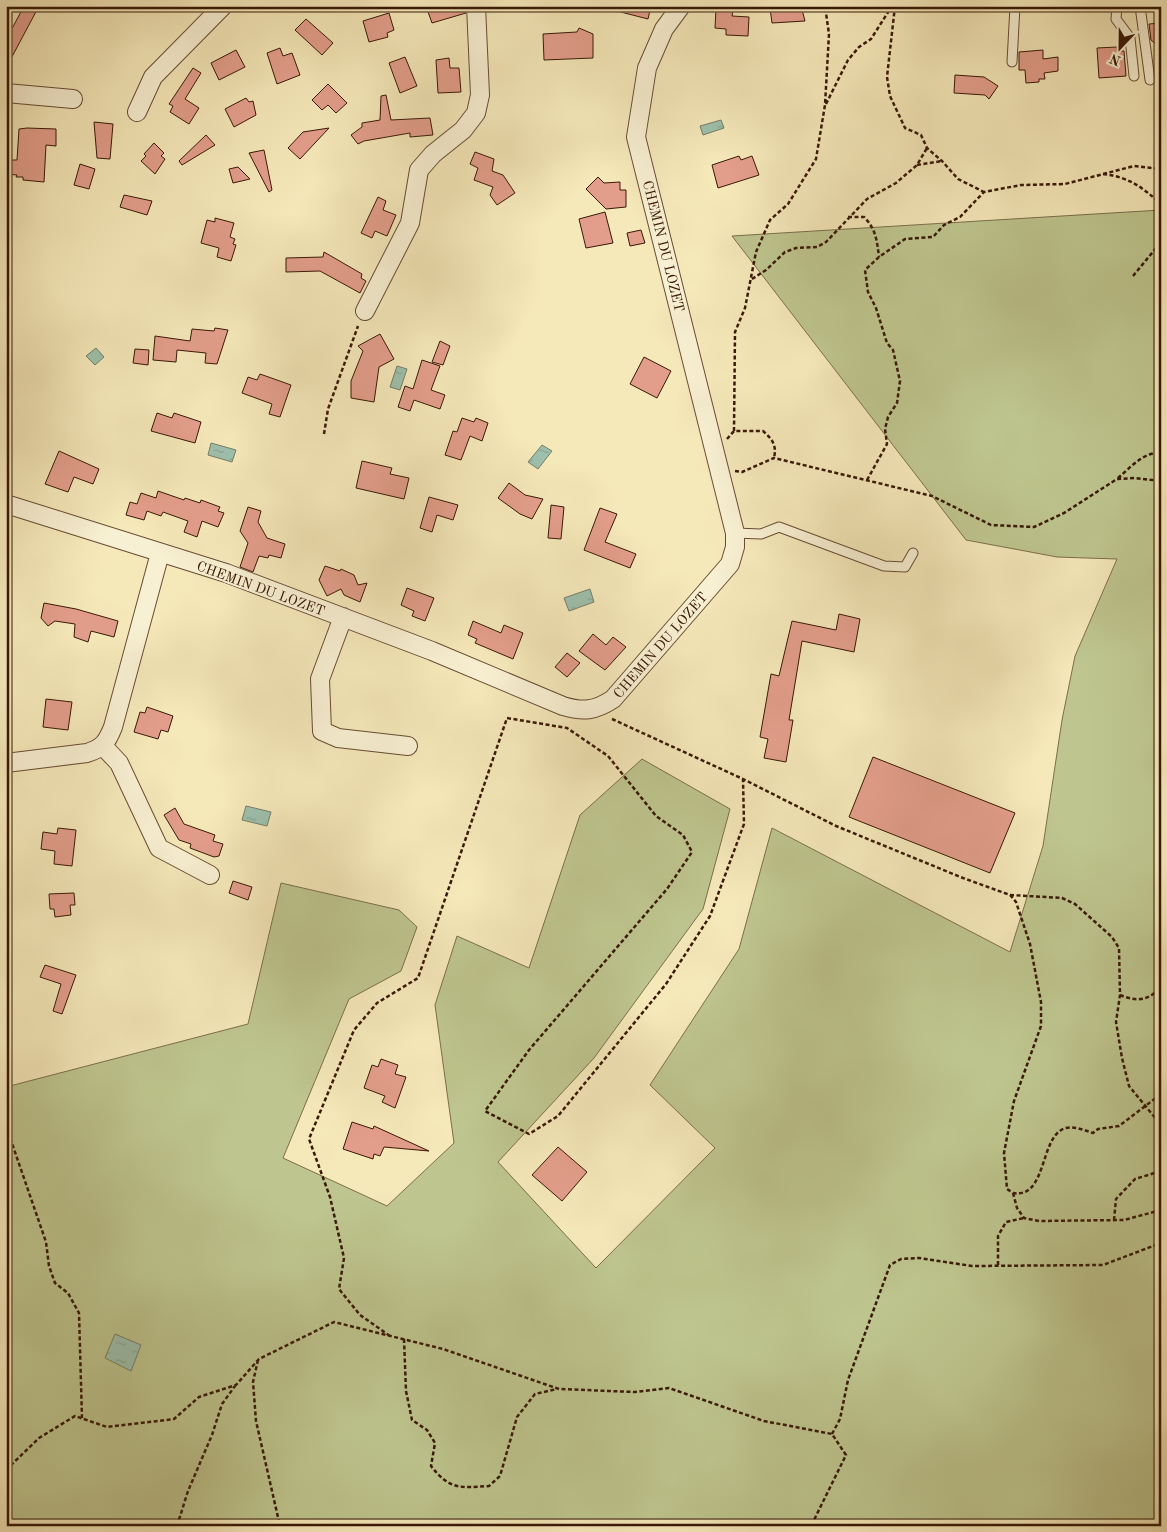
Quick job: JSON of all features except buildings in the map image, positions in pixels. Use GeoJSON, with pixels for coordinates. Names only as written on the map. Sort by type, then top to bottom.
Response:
{"type":"FeatureCollection","features":[{"type":"Feature","properties":{"kind":"street"},"geometry":{"type":"LineString","coordinates":[[137,112],[153,77],[223,6]]}},
{"type":"Feature","properties":{"kind":"street"},"geometry":{"type":"LineString","coordinates":[[365,311],[410,223],[419,170],[433,154],[463,130],[476,113],[480,95],[476,6]]}},
{"type":"Feature","properties":{"kind":"street","name":"CHEMIN DU LOZET"},"geometry":{"type":"LineString","coordinates":[[6,504],[226,574],[432,651],[563,706],[577,710],[595,710],[613,700],[730,564],[735,547],[735,533],[718,462],[636,137],[647,68],[664,29],[681,6]]}},
{"type":"Feature","properties":{"kind":"street"},"geometry":{"type":"LineString","coordinates":[[6,93],[73,99]]}},
{"type":"Feature","properties":{"kind":"street"},"geometry":{"type":"LineString","coordinates":[[6,763],[87,753],[103,746],[113,727],[160,553]]}},
{"type":"Feature","properties":{"kind":"street"},"geometry":{"type":"LineString","coordinates":[[343,617],[320,679],[322,731],[338,738],[408,746]]}},
{"type":"Feature","properties":{"kind":"street"},"geometry":{"type":"LineString","coordinates":[[103,746],[119,763],[159,848],[210,875]]}},
{"type":"Feature","properties":{"kind":"lane"},"geometry":{"type":"LineString","coordinates":[[1012,62],[1015,6]]}},
{"type":"Feature","properties":{"kind":"lane"},"geometry":{"type":"LineString","coordinates":[[1117,6],[1116,19],[1130,38],[1134,76]]}},
{"type":"Feature","properties":{"kind":"lane"},"geometry":{"type":"LineString","coordinates":[[1140,6],[1150,80]]}},
{"type":"Feature","properties":{"kind":"lane"},"geometry":{"type":"LineString","coordinates":[[735,533],[760,534],[779,527],[884,566],[905,567],[913,553]]}},
{"type":"Feature","properties":{"kind":"path"},"geometry":{"type":"LineString","coordinates":[[825,6],[829,34],[825,105],[816,159],[788,204],[770,220],[756,252],[745,308],[735,332],[734,431],[724,442],[718,462],[742,472],[774,458],[932,496],[992,525],[1034,527],[1064,513],[1117,479],[1138,460],[1161,451]]}},
{"type":"Feature","properties":{"kind":"path"},"geometry":{"type":"LineString","coordinates":[[825,105],[848,60],[859,47],[872,39],[894,6]]}},
{"type":"Feature","properties":{"kind":"path"},"geometry":{"type":"LineString","coordinates":[[894,6],[888,77],[890,96],[906,128],[920,135],[927,148],[942,160],[958,179],[984,192]]}},
{"type":"Feature","properties":{"kind":"path"},"geometry":{"type":"LineString","coordinates":[[752,279],[766,270],[785,252],[796,248],[817,247],[826,242],[867,199],[896,183],[916,165],[927,148]]}},
{"type":"Feature","properties":{"kind":"path"},"geometry":{"type":"LineString","coordinates":[[916,165],[942,160]]}},
{"type":"Feature","properties":{"kind":"path"},"geometry":{"type":"LineString","coordinates":[[867,480],[887,444],[885,429],[888,417],[896,403],[900,380],[893,350],[887,343],[868,292],[865,270],[879,257],[905,239],[933,237],[944,225],[960,217],[984,192],[1020,185],[1065,184],[1134,166],[1161,169]]}},
{"type":"Feature","properties":{"kind":"path"},"geometry":{"type":"LineString","coordinates":[[1102,174],[1123,177],[1147,192],[1161,204]]}},
{"type":"Feature","properties":{"kind":"path"},"geometry":{"type":"LineString","coordinates":[[848,217],[864,218],[872,225],[877,238],[879,257]]}},
{"type":"Feature","properties":{"kind":"path"},"geometry":{"type":"LineString","coordinates":[[1134,276],[1161,242]]}},
{"type":"Feature","properties":{"kind":"path"},"geometry":{"type":"LineString","coordinates":[[324,434],[331,400],[352,340],[365,311]]}},
{"type":"Feature","properties":{"kind":"path"},"geometry":{"type":"LineString","coordinates":[[734,431],[763,431],[771,438],[776,449],[774,458]]}},
{"type":"Feature","properties":{"kind":"path"},"geometry":{"type":"LineString","coordinates":[[1117,479],[1135,478],[1161,481]]}},
{"type":"Feature","properties":{"kind":"path"},"geometry":{"type":"LineString","coordinates":[[595,710],[743,778],[836,826],[963,878],[1010,895],[1062,898],[1075,904],[1112,937],[1119,948],[1120,996],[1116,1022],[1122,1058],[1129,1086],[1161,1125]]}},
{"type":"Feature","properties":{"kind":"path"},"geometry":{"type":"LineString","coordinates":[[390,1336],[360,1315],[339,1289],[344,1258],[330,1197],[309,1138],[354,1030],[377,1003],[418,978],[507,718],[567,728],[608,756],[656,816],[683,835],[692,852],[667,889],[529,1050],[485,1110],[529,1134],[558,1116],[666,984],[710,916],[744,824],[743,778]]}},
{"type":"Feature","properties":{"kind":"path"},"geometry":{"type":"LineString","coordinates":[[1010,895],[1016,902],[1030,944],[1041,1002],[1041,1026],[1014,1101],[1004,1153],[1007,1189],[1013,1193],[1026,1192],[1035,1183],[1056,1133],[1067,1128],[1093,1133],[1098,1130],[1113,1129],[1161,1094]]}},
{"type":"Feature","properties":{"kind":"path"},"geometry":{"type":"LineString","coordinates":[[1120,996],[1131,1000],[1144,999],[1156,993],[1161,986]]}},
{"type":"Feature","properties":{"kind":"path"},"geometry":{"type":"LineString","coordinates":[[6,1126],[46,1242],[49,1266],[56,1283],[68,1293],[79,1313],[82,1418]]}},
{"type":"Feature","properties":{"kind":"path"},"geometry":{"type":"LineString","coordinates":[[1114,1220],[1116,1199],[1135,1179],[1161,1171]]}},
{"type":"Feature","properties":{"kind":"path"},"geometry":{"type":"LineString","coordinates":[[1013,1193],[1017,1208],[1024,1218]]}},
{"type":"Feature","properties":{"kind":"path"},"geometry":{"type":"LineString","coordinates":[[998,1265],[998,1236],[1006,1222],[1024,1218],[1039,1221],[1124,1220],[1161,1210]]}},
{"type":"Feature","properties":{"kind":"path"},"geometry":{"type":"LineString","coordinates":[[832,1434],[840,1419],[848,1380],[890,1265],[901,1259],[920,1258],[972,1266],[1103,1265],[1161,1243]]}},
{"type":"Feature","properties":{"kind":"path"},"geometry":{"type":"LineString","coordinates":[[177,1526],[188,1491],[212,1435],[222,1404],[236,1385],[259,1359],[334,1322],[443,1349],[559,1389]]}},
{"type":"Feature","properties":{"kind":"path"},"geometry":{"type":"LineString","coordinates":[[404,1339],[406,1391],[412,1420],[428,1430],[435,1443],[432,1466],[443,1482],[464,1488],[489,1486],[500,1476],[517,1417],[536,1394],[559,1389],[635,1392],[669,1388],[764,1420],[832,1434],[846,1455],[811,1526]]}},
{"type":"Feature","properties":{"kind":"path"},"geometry":{"type":"LineString","coordinates":[[259,1359],[253,1382],[256,1421],[280,1526]]}},
{"type":"Feature","properties":{"kind":"path"},"geometry":{"type":"LineString","coordinates":[[6,1470],[38,1438],[75,1416],[107,1427],[174,1419],[199,1397],[236,1385]]}},
{"type":"Feature","properties":{"kind":"green space"},"geometry":{"type":"Polygon","coordinates":[[[1161,210],[1161,1526],[6,1526],[6,1087],[248,1024],[281,883],[399,910],[417,927],[401,971],[349,999],[283,1158],[387,1206],[454,1143],[435,1005],[457,936],[529,968],[580,815],[642,759],[730,809],[703,909],[594,1058],[498,1162],[596,1268],[715,1148],[650,1085],[739,949],[772,828],[1010,952],[1043,846],[1062,720],[1075,656],[1117,559],[1057,557],[966,540],[732,236],[1161,210]]]}},
{"type":"Feature","properties":{"kind":"water"},"geometry":{"type":"Polygon","coordinates":[[[721,120],[724,128],[703,135],[700,126],[721,120]]]}},
{"type":"Feature","properties":{"kind":"water"},"geometry":{"type":"Polygon","coordinates":[[[96,348],[104,357],[95,365],[86,356],[96,348]]]}},
{"type":"Feature","properties":{"kind":"water"},"geometry":{"type":"Polygon","coordinates":[[[397,366],[407,369],[400,390],[390,387],[397,366]]]}},
{"type":"Feature","properties":{"kind":"water"},"geometry":{"type":"Polygon","coordinates":[[[211,443],[236,450],[232,462],[208,455],[211,443]]]}},
{"type":"Feature","properties":{"kind":"water"},"geometry":{"type":"Polygon","coordinates":[[[542,445],[552,451],[538,469],[528,462],[542,445]]]}},
{"type":"Feature","properties":{"kind":"water"},"geometry":{"type":"Polygon","coordinates":[[[590,589],[594,602],[569,611],[564,598],[590,589]]]}},
{"type":"Feature","properties":{"kind":"water"},"geometry":{"type":"Polygon","coordinates":[[[246,806],[271,812],[267,826],[242,820],[246,806]]]}},
{"type":"Feature","properties":{"kind":"water"},"geometry":{"type":"Polygon","coordinates":[[[115,1334],[141,1345],[131,1371],[105,1358],[115,1334]]]}}]}
